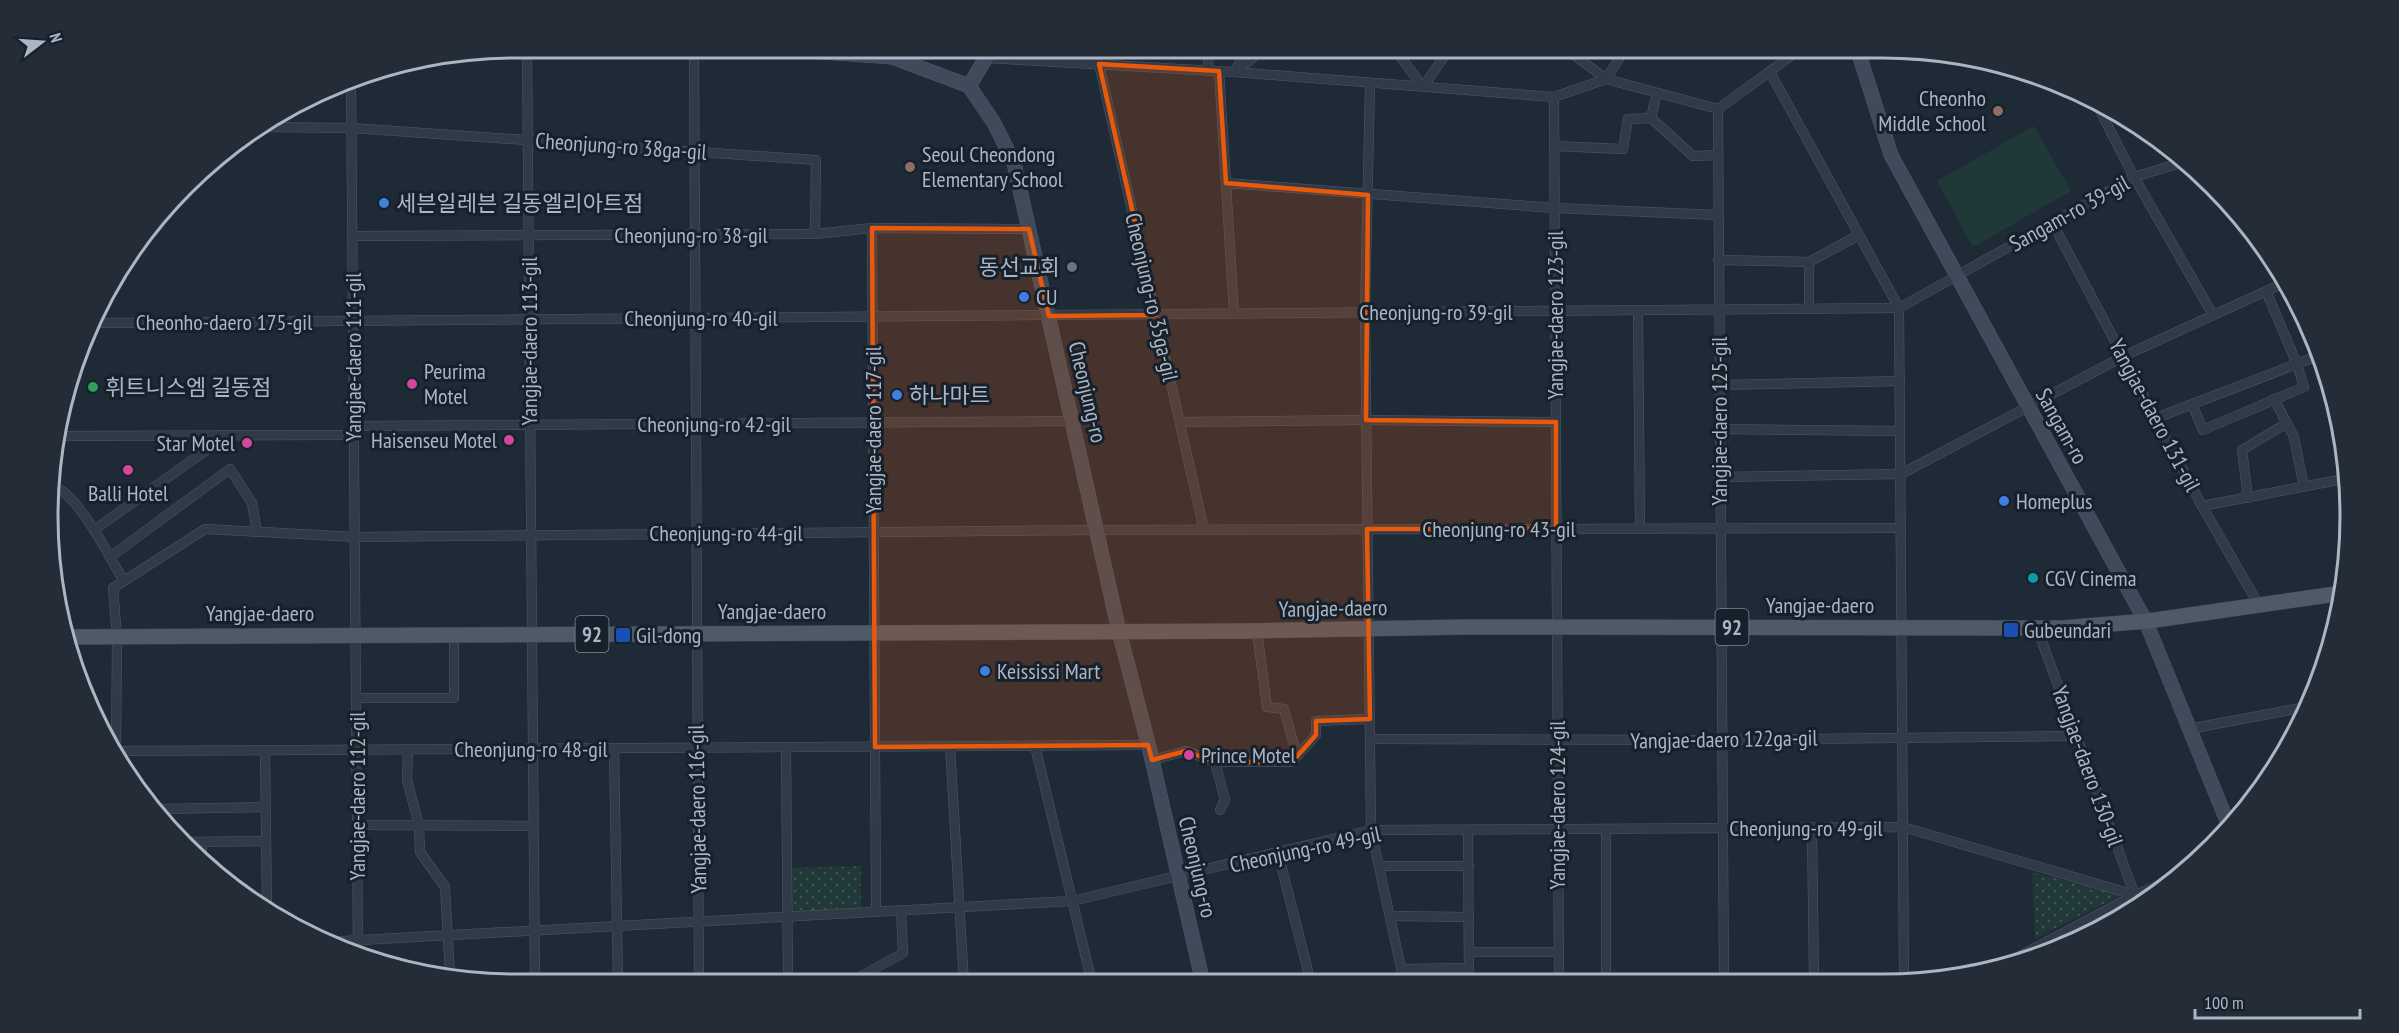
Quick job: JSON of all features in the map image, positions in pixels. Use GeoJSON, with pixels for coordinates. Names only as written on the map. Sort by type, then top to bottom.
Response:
{"type":"FeatureCollection","features":[{"type":"Feature","properties":{"kind":"main road"},"geometry":{"type":"LineString","coordinates":[[895,58],[969,86],[986,58]]}},
{"type":"Feature","properties":{"kind":"main road","name":"Sangam-ro"},"geometry":{"type":"LineString","coordinates":[[1860,58],[1891,155],[1955,276],[2146,621],[2226,819]]}},
{"type":"Feature","properties":{"kind":"main road","name":"Cheonjung-ro"},"geometry":{"type":"LineString","coordinates":[[969,86],[994,123],[1014,163],[1074,421],[1119,631],[1152,760],[1201,974]]}},
{"type":"Feature","properties":{"kind":"main road","name":"Yangjae-daero"},"geometry":{"type":"LineString","coordinates":[[75,637],[1257,631],[1556,627],[2037,628],[2146,621],[2260,607],[2334,595]]}},
{"type":"Feature","properties":{"kind":"street","name":"Yangjae-daero 113-gil"},"geometry":{"type":"LineString","coordinates":[[527,58],[535,974]]}},
{"type":"Feature","properties":{"kind":"street","name":"Yangjae-daero 116-gil"},"geometry":{"type":"LineString","coordinates":[[694,58],[699,974]]}},
{"type":"Feature","properties":{"kind":"street"},"geometry":{"type":"LineString","coordinates":[[1034,58],[1554,97],[1606,79],[1620,58]]}},
{"type":"Feature","properties":{"kind":"street"},"geometry":{"type":"LineString","coordinates":[[1078,58],[1079,63]]}},
{"type":"Feature","properties":{"kind":"street"},"geometry":{"type":"LineString","coordinates":[[1103,64],[1106,58]]}},
{"type":"Feature","properties":{"kind":"street"},"geometry":{"type":"LineString","coordinates":[[1210,58],[1214,70],[1226,183],[1234,314]]}},
{"type":"Feature","properties":{"kind":"street"},"geometry":{"type":"LineString","coordinates":[[1234,72],[1242,58]]}},
{"type":"Feature","properties":{"kind":"street"},"geometry":{"type":"LineString","coordinates":[[1234,72],[1253,58]]}},
{"type":"Feature","properties":{"kind":"street"},"geometry":{"type":"LineString","coordinates":[[1401,58],[1423,87]]}},
{"type":"Feature","properties":{"kind":"street"},"geometry":{"type":"LineString","coordinates":[[1423,87],[1443,58]]}},
{"type":"Feature","properties":{"kind":"street"},"geometry":{"type":"LineString","coordinates":[[1578,58],[1606,79],[1718,109],[1789,58]]}},
{"type":"Feature","properties":{"kind":"street","name":"Cheonjung-ro 35ga-gil"},"geometry":{"type":"LineString","coordinates":[[1103,64],[1203,530]]}},
{"type":"Feature","properties":{"kind":"street"},"geometry":{"type":"LineString","coordinates":[[1770,72],[1899,308],[1904,974]]}},
{"type":"Feature","properties":{"kind":"street"},"geometry":{"type":"LineString","coordinates":[[1370,82],[1365,312],[1371,830],[1402,974]]}},
{"type":"Feature","properties":{"kind":"street","name":"Yangjae-daero 111-gil"},"geometry":{"type":"LineString","coordinates":[[351,89],[356,635]]}},
{"type":"Feature","properties":{"kind":"street"},"geometry":{"type":"LineString","coordinates":[[1651,118],[1657,93]]}},
{"type":"Feature","properties":{"kind":"street","name":"Yangjae-daero 123-gil"},"geometry":{"type":"LineString","coordinates":[[1554,97],[1556,627]]}},
{"type":"Feature","properties":{"kind":"street","name":"Yangjae-daero 125-gil"},"geometry":{"type":"LineString","coordinates":[[1718,109],[1724,974]]}},
{"type":"Feature","properties":{"kind":"street"},"geometry":{"type":"LineString","coordinates":[[2102,115],[2134,177],[2213,315]]}},
{"type":"Feature","properties":{"kind":"street"},"geometry":{"type":"LineString","coordinates":[[1554,146],[1623,149],[1628,119],[1651,118],[1693,156],[1718,155]]}},
{"type":"Feature","properties":{"kind":"street","name":"Cheonjung-ro 38ga-gil"},"geometry":{"type":"LineString","coordinates":[[276,127],[352,128],[816,160],[815,234]]}},
{"type":"Feature","properties":{"kind":"street","name":"Sangam-ro 39-gil"},"geometry":{"type":"LineString","coordinates":[[1955,276],[2134,177],[2175,165]]}},
{"type":"Feature","properties":{"kind":"street","name":"Yangjae-daero 123-gil"},"geometry":{"type":"LineString","coordinates":[[1226,183],[1555,208]]}},
{"type":"Feature","properties":{"kind":"street"},"geometry":{"type":"LineString","coordinates":[[1555,208],[1718,215]]}},
{"type":"Feature","properties":{"kind":"street","name":"Yangjae-daero 131-gil"},"geometry":{"type":"LineString","coordinates":[[2052,222],[2202,506],[2260,607]]}},
{"type":"Feature","properties":{"kind":"street","name":"Cheonjung-ro 38-gil"},"geometry":{"type":"LineString","coordinates":[[352,236],[694,236],[815,234],[872,228],[1029,229]]}},
{"type":"Feature","properties":{"kind":"street","name":"Yangjae-daero 117-gil"},"geometry":{"type":"LineString","coordinates":[[872,228],[875,633]]}},
{"type":"Feature","properties":{"kind":"street"},"geometry":{"type":"LineString","coordinates":[[1718,260],[1809,262],[1859,235]]}},
{"type":"Feature","properties":{"kind":"street"},"geometry":{"type":"LineString","coordinates":[[1809,262],[1809,309]]}},
{"type":"Feature","properties":{"kind":"street","name":"Cheonjung-ro 39-gil"},"geometry":{"type":"LineString","coordinates":[[1049,316],[1899,308],[1955,276]]}},
{"type":"Feature","properties":{"kind":"street"},"geometry":{"type":"LineString","coordinates":[[1719,477],[1901,474],[2026,405],[2124,356],[2278,286]]}},
{"type":"Feature","properties":{"kind":"street"},"geometry":{"type":"LineString","coordinates":[[2192,404],[2203,430],[2304,387],[2298,364],[2266,291]]}},
{"type":"Feature","properties":{"kind":"street"},"geometry":{"type":"LineString","coordinates":[[1638,312],[1640,528]]}},
{"type":"Feature","properties":{"kind":"street","name":"Cheonjung-ro 40-gil"},"geometry":{"type":"LineString","coordinates":[[353,321],[1049,316]]}},
{"type":"Feature","properties":{"kind":"street","name":"Cheonho-daero 175-gil"},"geometry":{"type":"LineString","coordinates":[[102,323],[353,321]]}},
{"type":"Feature","properties":{"kind":"street"},"geometry":{"type":"LineString","coordinates":[[2156,418],[2312,359]]}},
{"type":"Feature","properties":{"kind":"street"},"geometry":{"type":"LineString","coordinates":[[1719,385],[1900,381]]}},
{"type":"Feature","properties":{"kind":"street"},"geometry":{"type":"LineString","coordinates":[[2274,399],[2294,437],[2304,487]]}},
{"type":"Feature","properties":{"kind":"street","name":"Yangjae-daero 123-gil"},"geometry":{"type":"LineString","coordinates":[[1180,422],[1366,420],[1556,422]]}},
{"type":"Feature","properties":{"kind":"street","name":"Cheonjung-ro 42-gil"},"geometry":{"type":"LineString","coordinates":[[66,436],[227,435],[530,426],[1074,421]]}},
{"type":"Feature","properties":{"kind":"street"},"geometry":{"type":"LineString","coordinates":[[2248,498],[2242,450],[2287,423]]}},
{"type":"Feature","properties":{"kind":"street"},"geometry":{"type":"LineString","coordinates":[[1719,429],[1900,431]]}},
{"type":"Feature","properties":{"kind":"street"},"geometry":{"type":"LineString","coordinates":[[94,530],[227,435]]}},
{"type":"Feature","properties":{"kind":"street"},"geometry":{"type":"LineString","coordinates":[[110,557],[230,469],[252,503],[257,532]]}},
{"type":"Feature","properties":{"kind":"street"},"geometry":{"type":"LineString","coordinates":[[2202,506],[2339,480]]}},
{"type":"Feature","properties":{"kind":"street"},"geometry":{"type":"LineString","coordinates":[[59,488],[64,490],[94,530],[123,580],[113,588],[117,637],[114,735]]}},
{"type":"Feature","properties":{"kind":"street","name":"Cheonjung-ro 43-gil"},"geometry":{"type":"LineString","coordinates":[[1097,530],[1901,528]]}},
{"type":"Feature","properties":{"kind":"street","name":"Cheonjung-ro 44-gil"},"geometry":{"type":"LineString","coordinates":[[123,580],[205,530],[355,537],[1097,530]]}},
{"type":"Feature","properties":{"kind":"street","name":"Yangjae-daero 124-gil"},"geometry":{"type":"LineString","coordinates":[[1556,627],[1559,974]]}},
{"type":"Feature","properties":{"kind":"street","name":"Yangjae-daero 130-gil"},"geometry":{"type":"LineString","coordinates":[[2037,628],[2136,898]]}},
{"type":"Feature","properties":{"kind":"street","name":"Yangjae-daero"},"geometry":{"type":"LineString","coordinates":[[1257,631],[1266,707],[1284,710],[1297,756]]}},
{"type":"Feature","properties":{"kind":"street"},"geometry":{"type":"LineString","coordinates":[[875,633],[876,912]]}},
{"type":"Feature","properties":{"kind":"street","name":"Yangjae-daero 112-gil"},"geometry":{"type":"LineString","coordinates":[[356,635],[358,946]]}},
{"type":"Feature","properties":{"kind":"street"},"geometry":{"type":"LineString","coordinates":[[356,698],[454,698],[454,635]]}},
{"type":"Feature","properties":{"kind":"street"},"geometry":{"type":"LineString","coordinates":[[2188,729],[2298,708]]}},
{"type":"Feature","properties":{"kind":"street"},"geometry":{"type":"LineString","coordinates":[[1152,760],[1186,752],[1215,762],[1292,762],[1317,735],[1316,721],[1370,719]]}},
{"type":"Feature","properties":{"kind":"street","name":"Yangjae-daero 122ga-gil"},"geometry":{"type":"LineString","coordinates":[[1371,739],[1722,740],[1903,736],[2077,736]]}},
{"type":"Feature","properties":{"kind":"street","name":"Cheonjung-ro 48-gil"},"geometry":{"type":"LineString","coordinates":[[125,753],[1148,745]]}},
{"type":"Feature","properties":{"kind":"street"},"geometry":{"type":"LineString","coordinates":[[950,746],[963,974]]}},
{"type":"Feature","properties":{"kind":"street"},"geometry":{"type":"LineString","coordinates":[[1035,746],[1090,974]]}},
{"type":"Feature","properties":{"kind":"street"},"geometry":{"type":"LineString","coordinates":[[614,748],[618,974]]}},
{"type":"Feature","properties":{"kind":"street"},"geometry":{"type":"LineString","coordinates":[[786,748],[788,974]]}},
{"type":"Feature","properties":{"kind":"street"},"geometry":{"type":"LineString","coordinates":[[408,749],[407,780],[419,825],[420,852],[445,886],[450,970]]}},
{"type":"Feature","properties":{"kind":"street"},"geometry":{"type":"LineString","coordinates":[[265,750],[267,900]]}},
{"type":"Feature","properties":{"kind":"street","name":"Cheonjung-ro"},"geometry":{"type":"LineString","coordinates":[[1215,762],[1225,800],[1220,810]]}},
{"type":"Feature","properties":{"kind":"street"},"geometry":{"type":"LineString","coordinates":[[164,809],[266,807]]}},
{"type":"Feature","properties":{"kind":"street"},"geometry":{"type":"LineString","coordinates":[[357,825],[533,826]]}},
{"type":"Feature","properties":{"kind":"street","name":"Cheonjung-ro 49-gil"},"geometry":{"type":"LineString","coordinates":[[343,941],[1072,901],[1179,878],[1371,830],[1903,827],[2135,899]]}},
{"type":"Feature","properties":{"kind":"street"},"geometry":{"type":"LineString","coordinates":[[1812,828],[1814,974]]}},
{"type":"Feature","properties":{"kind":"street"},"geometry":{"type":"LineString","coordinates":[[1606,829],[1606,974]]}},
{"type":"Feature","properties":{"kind":"street"},"geometry":{"type":"LineString","coordinates":[[1468,830],[1469,974]]}},
{"type":"Feature","properties":{"kind":"street"},"geometry":{"type":"LineString","coordinates":[[195,842],[266,841]]}},
{"type":"Feature","properties":{"kind":"street"},"geometry":{"type":"LineString","coordinates":[[202,842],[202,849]]}},
{"type":"Feature","properties":{"kind":"street"},"geometry":{"type":"LineString","coordinates":[[1278,853],[1309,974]]}},
{"type":"Feature","properties":{"kind":"street"},"geometry":{"type":"LineString","coordinates":[[1379,866],[1469,866]]}},
{"type":"Feature","properties":{"kind":"street"},"geometry":{"type":"LineString","coordinates":[[2032,949],[2129,902]]}},
{"type":"Feature","properties":{"kind":"street"},"geometry":{"type":"LineString","coordinates":[[865,974],[903,953],[901,910]]}},
{"type":"Feature","properties":{"kind":"street"},"geometry":{"type":"LineString","coordinates":[[1390,916],[1469,917]]}},
{"type":"Feature","properties":{"kind":"street"},"geometry":{"type":"LineString","coordinates":[[2068,930],[2070,934]]}},
{"type":"Feature","properties":{"kind":"street"},"geometry":{"type":"LineString","coordinates":[[1469,952],[1558,952]]}},
{"type":"Feature","properties":{"kind":"street"},"geometry":{"type":"LineString","coordinates":[[1401,969],[1469,968]]}},
{"type":"Feature","properties":{"kind":"highlighted area"},"geometry":{"type":"Polygon","coordinates":[[[1099,64],[1219,71],[1226,183],[1368,195],[1366,420],[1556,422],[1556,529],[1367,529],[1370,719],[1316,721],[1316,735],[1292,762],[1215,762],[1186,751],[1152,760],[1148,745],[875,747],[872,228],[1029,229],[1049,316],[1156,315],[1099,64]]]}},
{"type":"Feature","properties":{"kind":"green space"},"geometry":{"type":"Polygon","coordinates":[[[2034,126],[2071,191],[1973,247],[1937,181],[2034,126]]]}},
{"type":"Feature","properties":{"kind":"green space"},"geometry":{"type":"Polygon","coordinates":[[[861,866],[861,908],[791,913],[790,868],[861,866]]]}},
{"type":"Feature","properties":{"kind":"green space"},"geometry":{"type":"Polygon","coordinates":[[[2032,872],[2121,895],[2035,939],[2032,872]]]}},
{"type":"Feature","properties":{"kind":"place","name":"Cheonho Middle School"},"geometry":{"type":"Point","coordinates":[1998,111]}},
{"type":"Feature","properties":{"kind":"place","name":"Seoul Cheondong Elementary School"},"geometry":{"type":"Point","coordinates":[910,167]}},
{"type":"Feature","properties":{"kind":"place","name":"세븐일레븐 길동엘리아트점"},"geometry":{"type":"Point","coordinates":[384,203]}},
{"type":"Feature","properties":{"kind":"place","name":"동선교회"},"geometry":{"type":"Point","coordinates":[1072,267]}},
{"type":"Feature","properties":{"kind":"place","name":"CU"},"geometry":{"type":"Point","coordinates":[1024,297]}},
{"type":"Feature","properties":{"kind":"place","name":"Peurima Motel"},"geometry":{"type":"Point","coordinates":[412,384]}},
{"type":"Feature","properties":{"kind":"place","name":"휘트니스엠 길동점"},"geometry":{"type":"Point","coordinates":[93,387]}},
{"type":"Feature","properties":{"kind":"place","name":"하나마트"},"geometry":{"type":"Point","coordinates":[897,395]}},
{"type":"Feature","properties":{"kind":"place","name":"Haisenseu Motel"},"geometry":{"type":"Point","coordinates":[509,440]}},
{"type":"Feature","properties":{"kind":"place","name":"Star Motel"},"geometry":{"type":"Point","coordinates":[247,443]}},
{"type":"Feature","properties":{"kind":"place","name":"Balli Hotel"},"geometry":{"type":"Point","coordinates":[128,470]}},
{"type":"Feature","properties":{"kind":"place","name":"Homeplus"},"geometry":{"type":"Point","coordinates":[2004,501]}},
{"type":"Feature","properties":{"kind":"place","name":"CGV Cinema"},"geometry":{"type":"Point","coordinates":[2033,578]}},
{"type":"Feature","properties":{"kind":"place","name":"Gubeundari"},"geometry":{"type":"Point","coordinates":[2011,630]}},
{"type":"Feature","properties":{"kind":"place","name":"Gil-dong"},"geometry":{"type":"Point","coordinates":[623,635]}},
{"type":"Feature","properties":{"kind":"place","name":"Keississi Mart"},"geometry":{"type":"Point","coordinates":[985,671]}},
{"type":"Feature","properties":{"kind":"place","name":"Prince Motel"},"geometry":{"type":"Point","coordinates":[1189,755]}}]}
